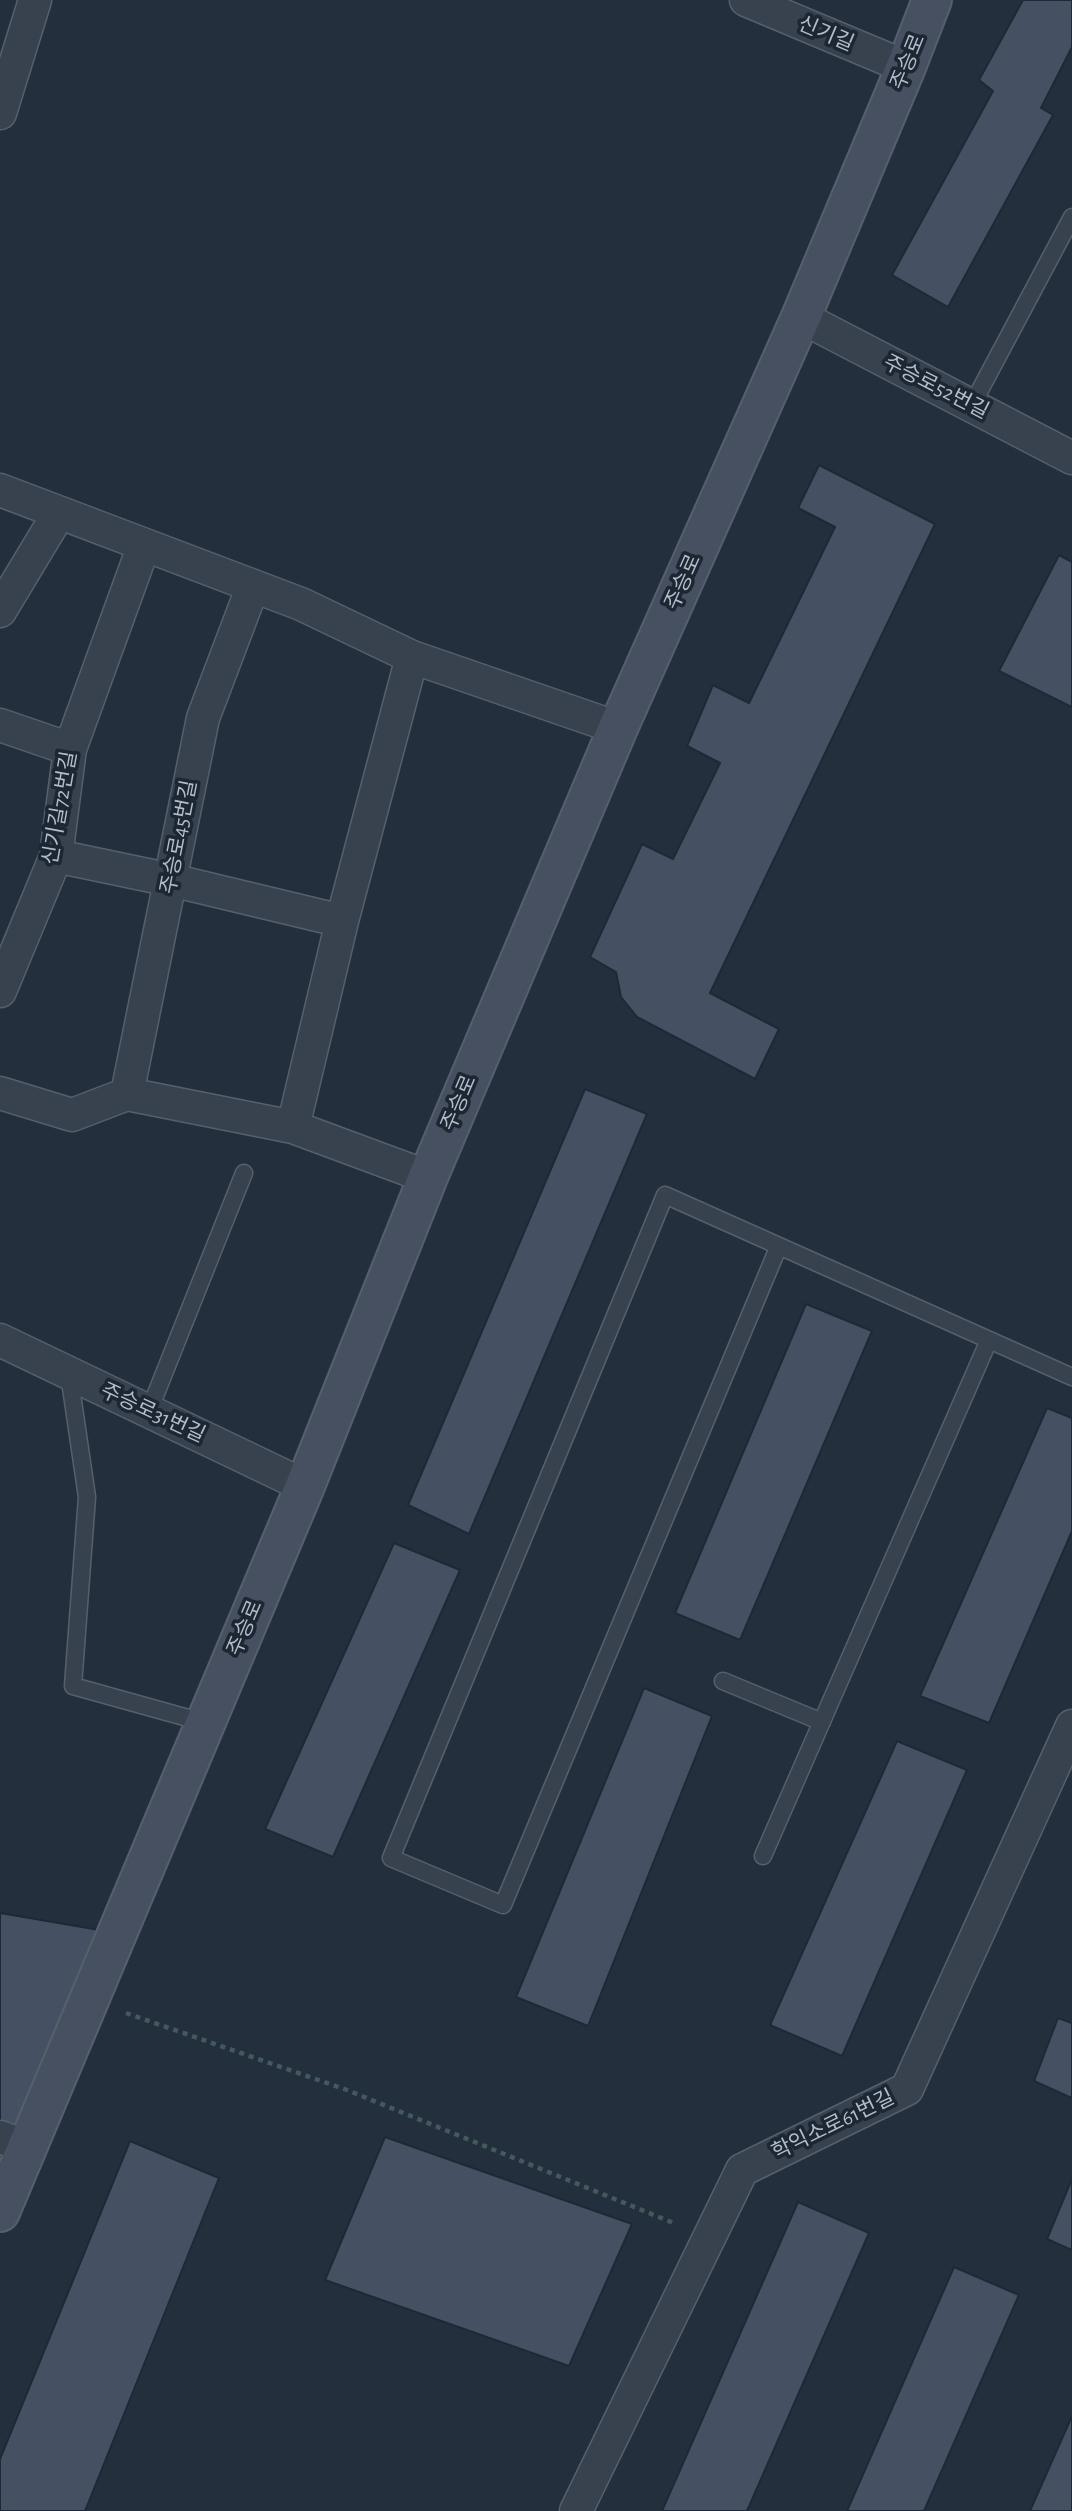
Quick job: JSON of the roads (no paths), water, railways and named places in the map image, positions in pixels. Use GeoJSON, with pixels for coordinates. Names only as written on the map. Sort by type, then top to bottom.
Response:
{"type":"FeatureCollection","features":[{"type":"Feature","properties":{"kind":"street"},"geometry":{"type":"LineString","coordinates":[[0,113],[35,0]]}},
{"type":"Feature","properties":{"kind":"street","name":"신기길"},"geometry":{"type":"LineString","coordinates":[[746,0],[906,67]]}},
{"type":"Feature","properties":{"kind":"street","name":"주승로"},"geometry":{"type":"LineString","coordinates":[[0,2212],[13,2142],[89,2000],[305,1486],[428,1177],[618,728],[801,317],[932,0]]}},
{"type":"Feature","properties":{"kind":"street","name":"주승로52번길"},"geometry":{"type":"LineString","coordinates":[[801,317],[1072,458]]}},
{"type":"Feature","properties":{"kind":"street"},"geometry":{"type":"LineString","coordinates":[[0,490],[301,604],[412,657],[618,728]]}},
{"type":"Feature","properties":{"kind":"street"},"geometry":{"type":"LineString","coordinates":[[0,611],[59,513]]}},
{"type":"Feature","properties":{"kind":"street","name":"신기길72번길"},"geometry":{"type":"LineString","coordinates":[[0,991],[56,856],[70,749],[144,545]]}},
{"type":"Feature","properties":{"kind":"street","name":"주승로45번길"},"geometry":{"type":"LineString","coordinates":[[127,1094],[203,718],[253,586]]}},
{"type":"Feature","properties":{"kind":"street"},"geometry":{"type":"LineString","coordinates":[[293,1127],[341,921],[412,657]]}},
{"type":"Feature","properties":{"kind":"street"},"geometry":{"type":"LineString","coordinates":[[0,724],[70,749]]}},
{"type":"Feature","properties":{"kind":"street"},"geometry":{"type":"LineString","coordinates":[[56,856],[171,880],[341,921]]}},
{"type":"Feature","properties":{"kind":"street"},"geometry":{"type":"LineString","coordinates":[[0,1093],[72,1115],[127,1094],[293,1127],[428,1177]]}},
{"type":"Feature","properties":{"kind":"street","name":"주승로31번길"},"geometry":{"type":"LineString","coordinates":[[0,1340],[305,1486]]}},
{"type":"Feature","properties":{"kind":"street","name":"학익소로61번길"},"geometry":{"type":"LineString","coordinates":[[576,2511],[742,2170],[907,2089],[1072,1726]]}},
{"type":"Feature","properties":{"kind":"lane"},"geometry":{"type":"LineString","coordinates":[[972,405],[1072,217]]}},
{"type":"Feature","properties":{"kind":"lane"},"geometry":{"type":"LineString","coordinates":[[149,1411],[244,1173]]}},
{"type":"Feature","properties":{"kind":"lane"},"geometry":{"type":"LineString","coordinates":[[778,1248],[503,1905],[391,1858],[665,1195],[1072,1377]]}},
{"type":"Feature","properties":{"kind":"lane"},"geometry":{"type":"LineString","coordinates":[[763,1856],[989,1340]]}},
{"type":"Feature","properties":{"kind":"lane"},"geometry":{"type":"LineString","coordinates":[[69,1374],[87,1497],[73,1686],[206,1723]]}},
{"type":"Feature","properties":{"kind":"lane"},"geometry":{"type":"LineString","coordinates":[[723,1681],[821,1722]]}}]}
